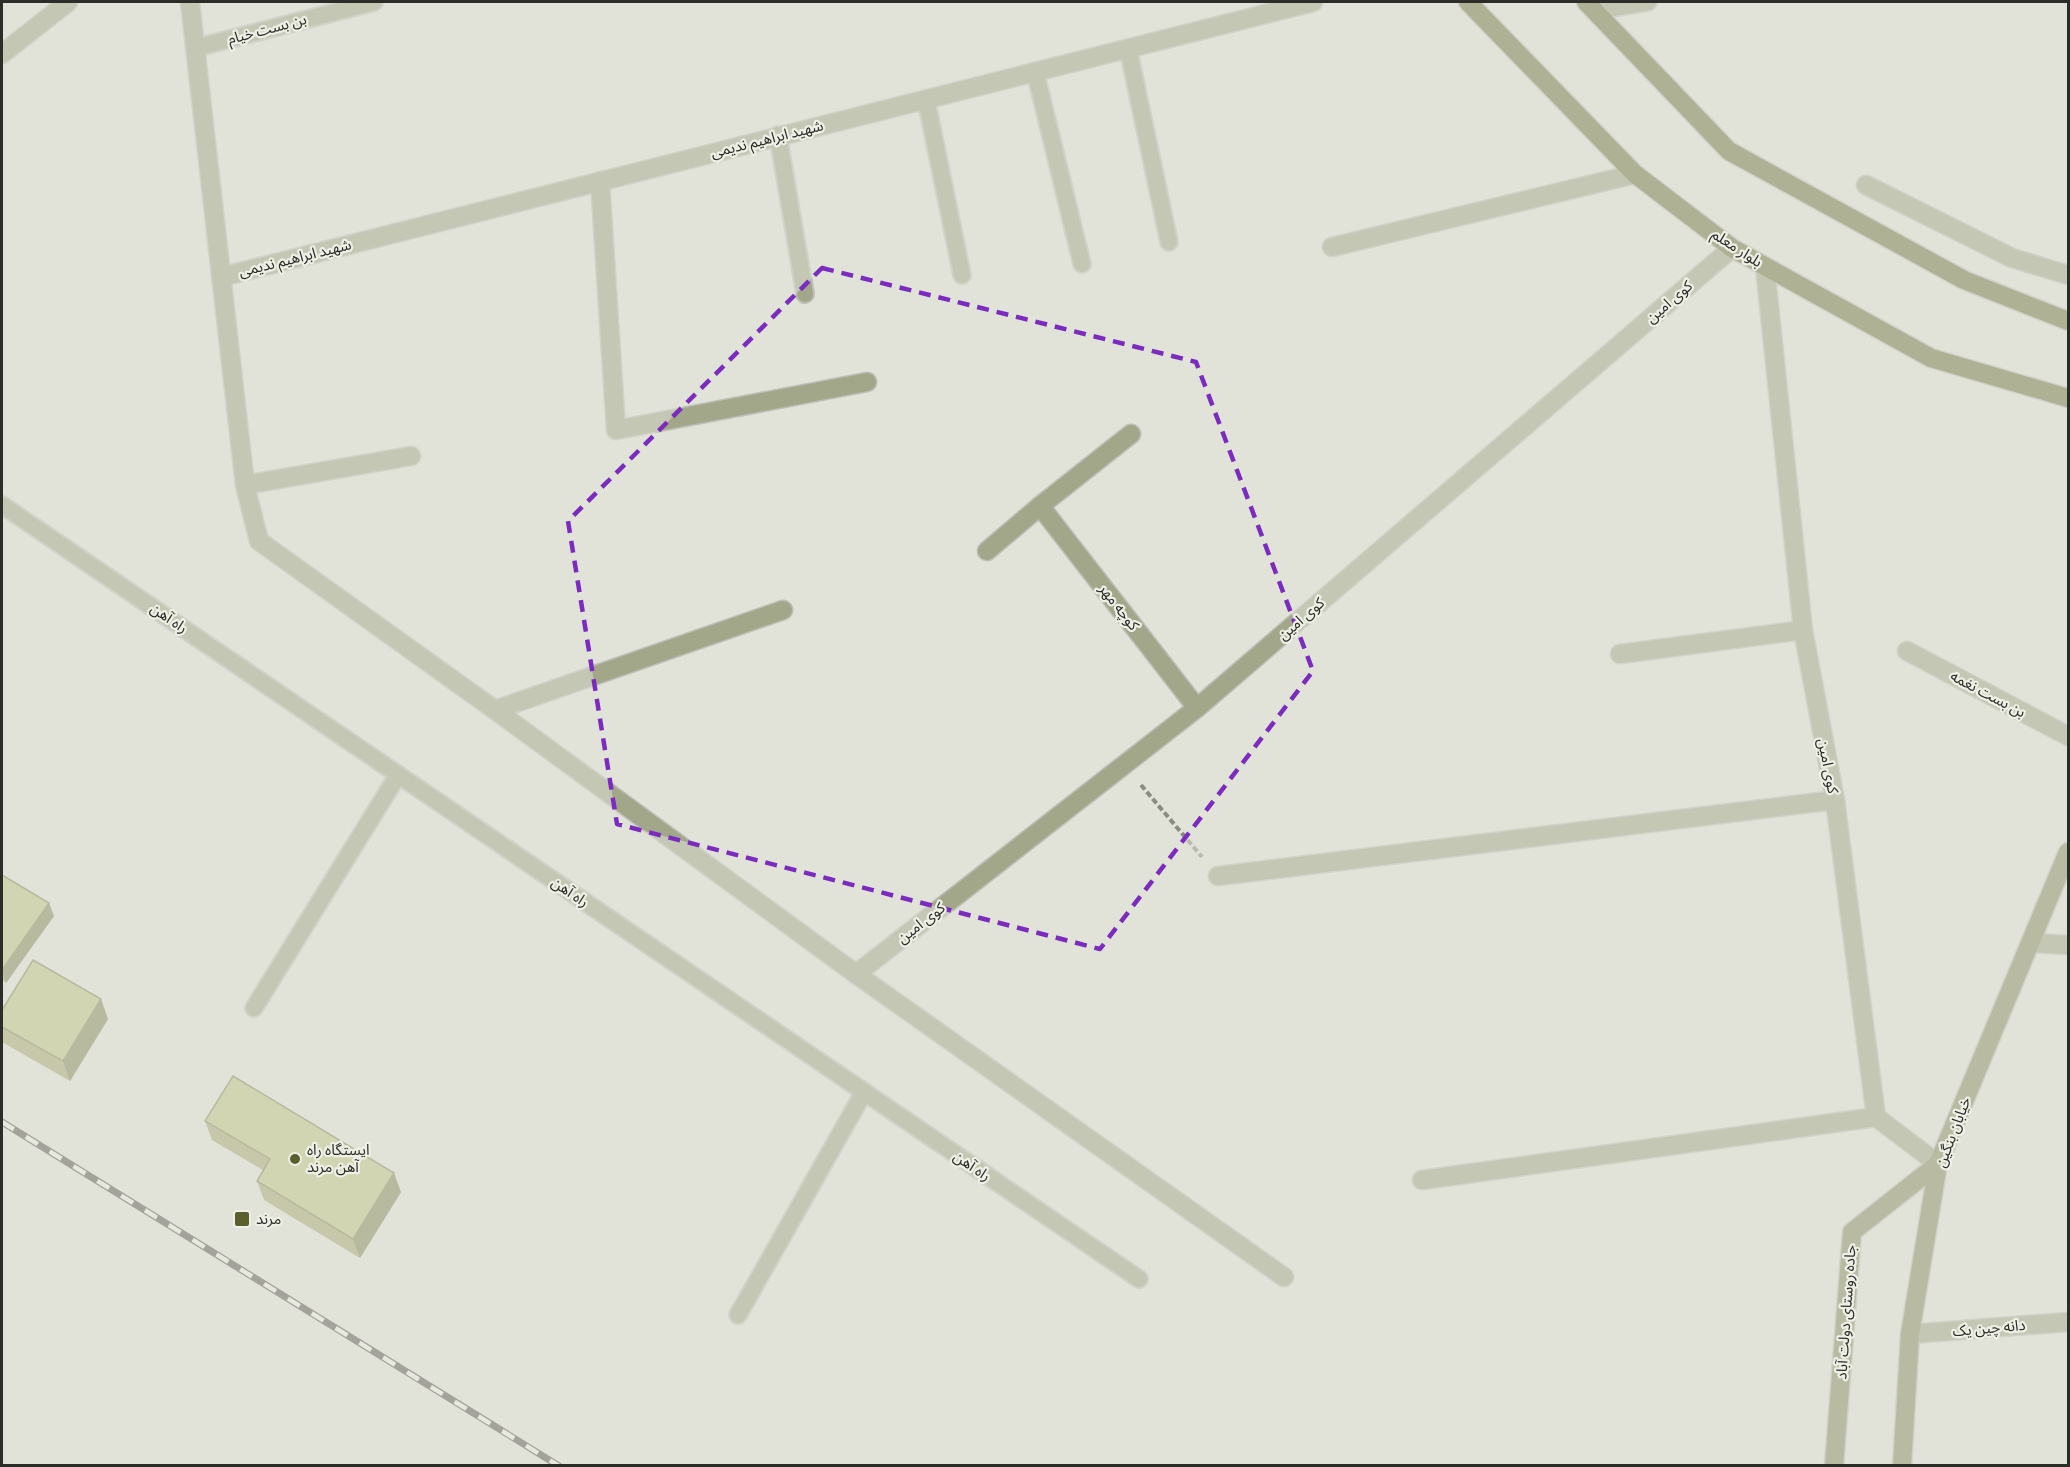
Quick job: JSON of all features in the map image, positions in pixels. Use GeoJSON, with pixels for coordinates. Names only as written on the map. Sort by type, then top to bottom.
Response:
{"type":"FeatureCollection","features":[{"type":"Feature","properties":{"kind":"main road","name":"بلوار معلم"},"geometry":{"type":"LineString","coordinates":[[1468,2],[1635,174],[1732,248],[1931,358],[2068,398]]}},
{"type":"Feature","properties":{"kind":"main road"},"geometry":{"type":"LineString","coordinates":[[1591,6],[1729,151],[1964,280],[2068,321]]}},
{"type":"Feature","properties":{"kind":"main road","name":"خیابان بنگین"},"geometry":{"type":"LineString","coordinates":[[1902,1466],[1910,1335],[1938,1164],[2068,852]]}},
{"type":"Feature","properties":{"kind":"main road","name":"جاده روستای دولت آباد"},"geometry":{"type":"LineString","coordinates":[[1834,1466],[1852,1232],[1938,1164]]}},
{"type":"Feature","properties":{"kind":"street"},"geometry":{"type":"LineString","coordinates":[[2,54],[68,2]]}},
{"type":"Feature","properties":{"kind":"street","name":"شهید ابراهیم ندیمی"},"geometry":{"type":"LineString","coordinates":[[190,2],[244,485],[259,542],[495,710],[856,974],[1284,1276]]}},
{"type":"Feature","properties":{"kind":"street","name":"شهید ابراهیم ندیمی"},"geometry":{"type":"LineString","coordinates":[[221,277],[1313,2]]}},
{"type":"Feature","properties":{"kind":"street"},"geometry":{"type":"LineString","coordinates":[[1332,247],[1635,174]]}},
{"type":"Feature","properties":{"kind":"street"},"geometry":{"type":"LineString","coordinates":[[600,181],[616,430],[867,382]]}},
{"type":"Feature","properties":{"kind":"street"},"geometry":{"type":"LineString","coordinates":[[1866,185],[2012,258],[2068,275]]}},
{"type":"Feature","properties":{"kind":"street","name":"کوی امین"},"geometry":{"type":"LineString","coordinates":[[856,974],[1197,708],[1732,248]]}},
{"type":"Feature","properties":{"kind":"street","name":"کوی امین"},"geometry":{"type":"LineString","coordinates":[[1765,267],[1803,630],[1835,800],[1876,1117]]}},
{"type":"Feature","properties":{"kind":"street"},"geometry":{"type":"LineString","coordinates":[[987,551],[1131,434]]}},
{"type":"Feature","properties":{"kind":"street"},"geometry":{"type":"LineString","coordinates":[[244,485],[411,456]]}},
{"type":"Feature","properties":{"kind":"street","name":"کوچه مهر"},"geometry":{"type":"LineString","coordinates":[[1040,506],[1197,708]]}},
{"type":"Feature","properties":{"kind":"street"},"geometry":{"type":"LineString","coordinates":[[495,710],[783,610]]}},
{"type":"Feature","properties":{"kind":"street"},"geometry":{"type":"LineString","coordinates":[[1620,654],[1803,630]]}},
{"type":"Feature","properties":{"kind":"street","name":"بن بست نغمه"},"geometry":{"type":"LineString","coordinates":[[1907,651],[2068,736]]}},
{"type":"Feature","properties":{"kind":"street"},"geometry":{"type":"LineString","coordinates":[[1218,876],[1835,800]]}},
{"type":"Feature","properties":{"kind":"street"},"geometry":{"type":"LineString","coordinates":[[2031,943],[2068,945]]}},
{"type":"Feature","properties":{"kind":"street"},"geometry":{"type":"LineString","coordinates":[[1422,1180],[1876,1117],[1938,1164]]}},
{"type":"Feature","properties":{"kind":"street","name":"دانه چین یک"},"geometry":{"type":"LineString","coordinates":[[1910,1335],[2068,1322]]}},
{"type":"Feature","properties":{"kind":"lane","name":"بن بست خیام"},"geometry":{"type":"LineString","coordinates":[[195,48],[374,2]]}},
{"type":"Feature","properties":{"kind":"lane"},"geometry":{"type":"LineString","coordinates":[[1591,6],[1648,2]]}},
{"type":"Feature","properties":{"kind":"lane"},"geometry":{"type":"LineString","coordinates":[[1128,48],[1169,242]]}},
{"type":"Feature","properties":{"kind":"lane"},"geometry":{"type":"LineString","coordinates":[[1035,71],[1082,264]]}},
{"type":"Feature","properties":{"kind":"lane"},"geometry":{"type":"LineString","coordinates":[[926,99],[962,275]]}},
{"type":"Feature","properties":{"kind":"lane"},"geometry":{"type":"LineString","coordinates":[[778,135],[805,294]]}},
{"type":"Feature","properties":{"kind":"lane","name":"راه آهن"},"geometry":{"type":"LineString","coordinates":[[2,505],[1139,1279]]}},
{"type":"Feature","properties":{"kind":"lane"},"geometry":{"type":"LineString","coordinates":[[254,1008],[399,775]]}},
{"type":"Feature","properties":{"kind":"lane"},"geometry":{"type":"LineString","coordinates":[[738,1316],[864,1092]]}},
{"type":"Feature","properties":{"kind":"path"},"geometry":{"type":"LineString","coordinates":[[1124,765],[1218,876]]}},
{"type":"Feature","properties":{"kind":"highlighted area"},"geometry":{"type":"Polygon","coordinates":[[[822,268],[1196,362],[1313,671],[1100,949],[617,824],[568,521],[822,268]]]}},
{"type":"Feature","properties":{"kind":"building"},"geometry":{"type":"Polygon","coordinates":[[[2,875],[49,903],[2,970],[2,875]]]}},
{"type":"Feature","properties":{"kind":"building"},"geometry":{"type":"Polygon","coordinates":[[[33,960],[101,999],[63,1061],[2,1027],[2,1010],[33,960]]]}},
{"type":"Feature","properties":{"kind":"building","name":"ایستگاه راه آهن مرند"},"geometry":{"type":"Polygon","coordinates":[[[233,1076],[394,1173],[353,1239],[257,1181],[270,1159],[205,1121],[233,1076]]]}},
{"type":"Feature","properties":{"kind":"railway"},"geometry":{"type":"LineString","coordinates":[[2,1122],[559,1466]]}},
{"type":"Feature","properties":{"kind":"place","name":"ایستگاه راه آهن مرند"},"geometry":{"type":"Point","coordinates":[295,1159]}},
{"type":"Feature","properties":{"kind":"place","name":"مرند"},"geometry":{"type":"Point","coordinates":[242,1219]}}]}
